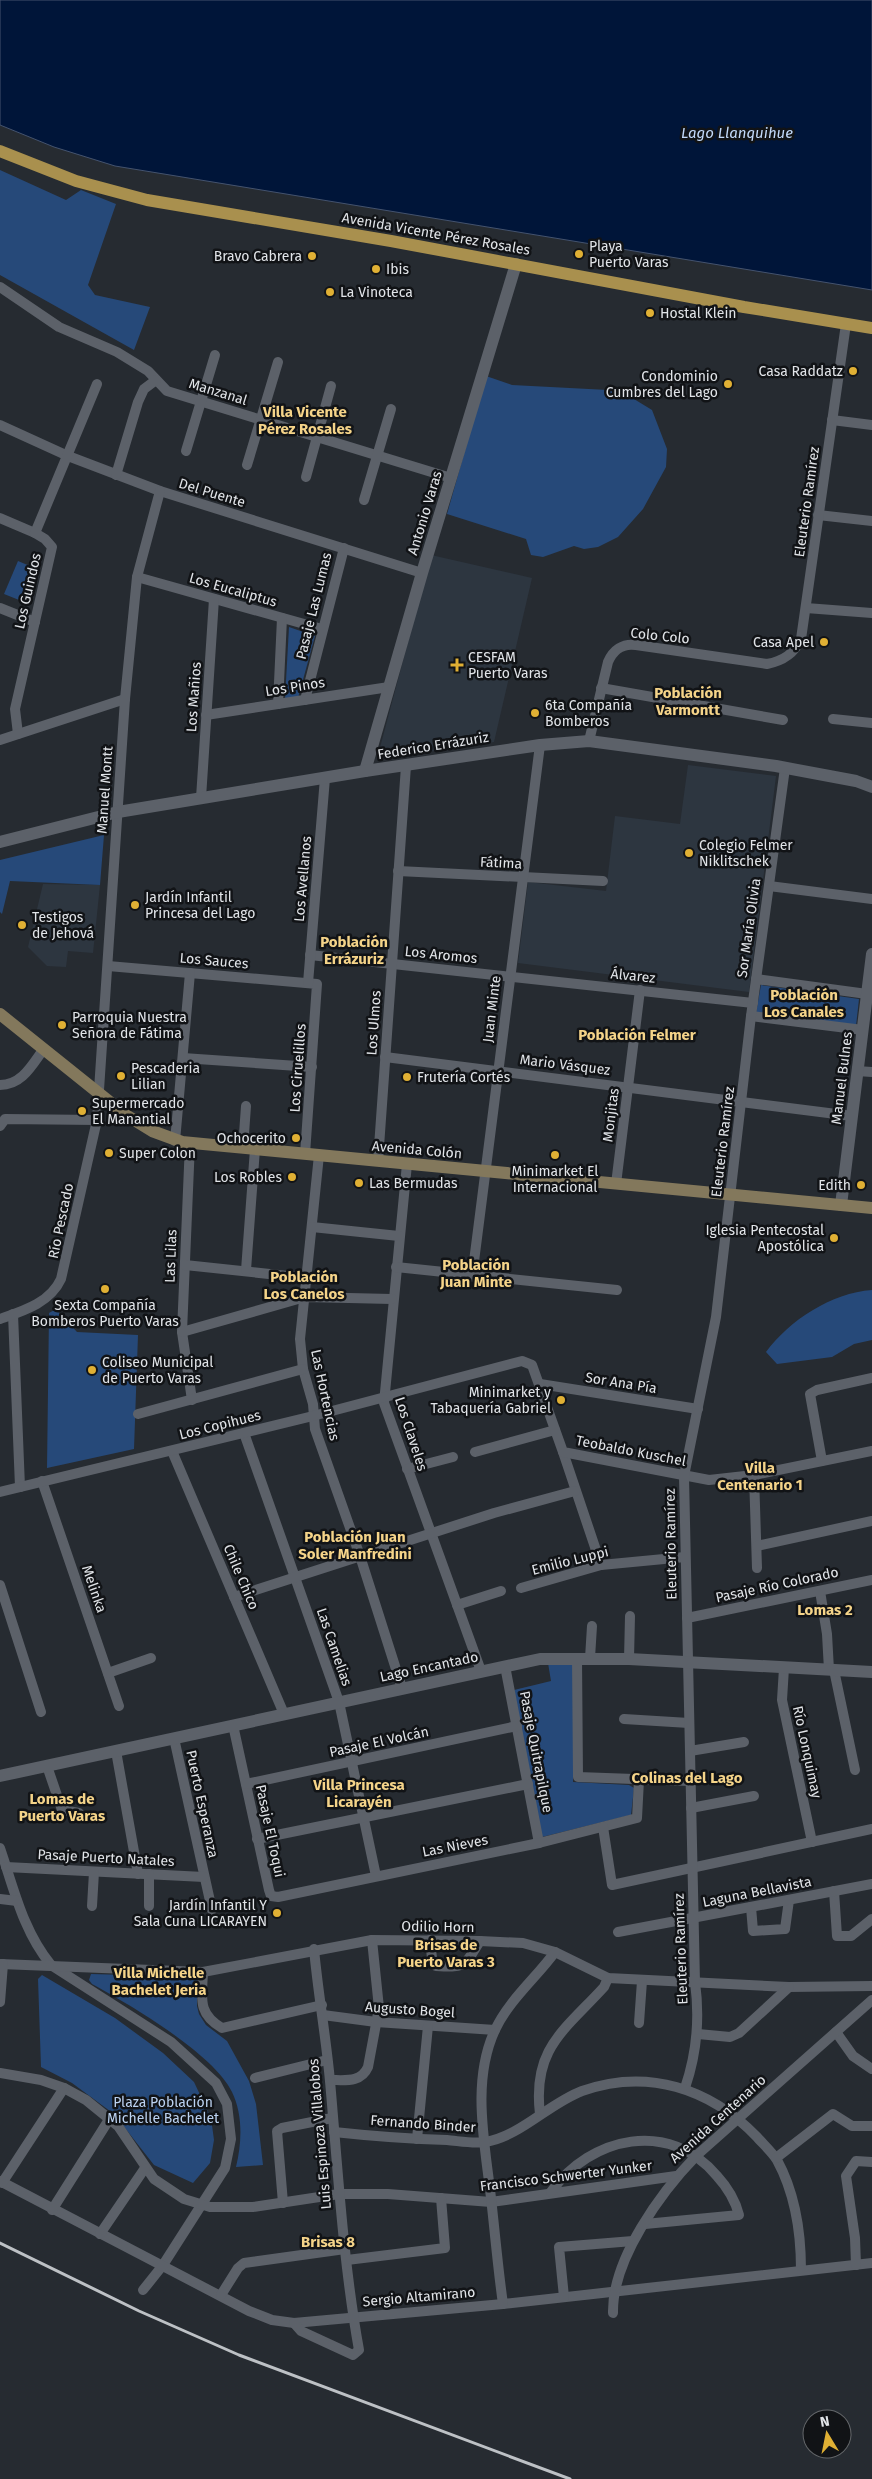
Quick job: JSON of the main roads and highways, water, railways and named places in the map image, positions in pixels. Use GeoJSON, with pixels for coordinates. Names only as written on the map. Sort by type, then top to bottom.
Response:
{"type":"FeatureCollection","features":[{"type":"Feature","properties":{"kind":"main road","name":"Avenida Vicente Pérez Rosales"},"geometry":{"type":"LineString","coordinates":[[0,151],[76,181],[125,195],[872,328]]}},
{"type":"Feature","properties":{"kind":"main road","name":"Avenida Colón"},"geometry":{"type":"LineString","coordinates":[[0,1014],[139,1123],[175,1140],[249,1149],[730,1196],[872,1208]]}},
{"type":"Feature","properties":{"kind":"water","name":"Lago Llanquihue"},"geometry":{"type":"Polygon","coordinates":[[[0,0],[872,0],[872,290],[115,166],[54,147],[0,125],[0,0]]]}},
{"type":"Feature","properties":{"kind":"railway"},"geometry":{"type":"LineString","coordinates":[[0,2243],[139,2311],[239,2355],[570,2479]]}},
{"type":"Feature","properties":{"kind":"place","name":"Playa Puerto Varas"},"geometry":{"type":"Point","coordinates":[579,254]}},
{"type":"Feature","properties":{"kind":"place","name":"Bravo Cabrera"},"geometry":{"type":"Point","coordinates":[312,256]}},
{"type":"Feature","properties":{"kind":"place","name":"Ibis"},"geometry":{"type":"Point","coordinates":[376,269]}},
{"type":"Feature","properties":{"kind":"place","name":"La Vinoteca"},"geometry":{"type":"Point","coordinates":[330,292]}},
{"type":"Feature","properties":{"kind":"place","name":"Hostal Klein"},"geometry":{"type":"Point","coordinates":[650,313]}},
{"type":"Feature","properties":{"kind":"place","name":"Casa Raddatz"},"geometry":{"type":"Point","coordinates":[853,371]}},
{"type":"Feature","properties":{"kind":"place","name":"Condominio Cumbres del Lago"},"geometry":{"type":"Point","coordinates":[728,384]}},
{"type":"Feature","properties":{"kind":"place","name":"Casa Apel"},"geometry":{"type":"Point","coordinates":[824,642]}},
{"type":"Feature","properties":{"kind":"place","name":"CESFAM Puerto Varas"},"geometry":{"type":"Point","coordinates":[457,665]}},
{"type":"Feature","properties":{"kind":"place","name":"6ta Compañía Bomberos"},"geometry":{"type":"Point","coordinates":[535,713]}},
{"type":"Feature","properties":{"kind":"place","name":"Colegio Felmer Niklitschek"},"geometry":{"type":"Point","coordinates":[689,853]}},
{"type":"Feature","properties":{"kind":"place","name":"Jardín Infantil Princesa del Lago"},"geometry":{"type":"Point","coordinates":[135,905]}},
{"type":"Feature","properties":{"kind":"place","name":"Testigos de Jehová"},"geometry":{"type":"Point","coordinates":[22,925]}},
{"type":"Feature","properties":{"kind":"place","name":"Parroquia Nuestra Señora de Fátima"},"geometry":{"type":"Point","coordinates":[62,1025]}},
{"type":"Feature","properties":{"kind":"place","name":"Pescaderia Lilian"},"geometry":{"type":"Point","coordinates":[121,1076]}},
{"type":"Feature","properties":{"kind":"place","name":"Frutería Cortés"},"geometry":{"type":"Point","coordinates":[407,1077]}},
{"type":"Feature","properties":{"kind":"place","name":"Supermercado El Manantial"},"geometry":{"type":"Point","coordinates":[82,1111]}},
{"type":"Feature","properties":{"kind":"place","name":"Ochocerito"},"geometry":{"type":"Point","coordinates":[296,1138]}},
{"type":"Feature","properties":{"kind":"place","name":"Super Colon"},"geometry":{"type":"Point","coordinates":[109,1153]}},
{"type":"Feature","properties":{"kind":"place","name":"Minimarket El Internacional"},"geometry":{"type":"Point","coordinates":[555,1155]}},
{"type":"Feature","properties":{"kind":"place","name":"Los Robles"},"geometry":{"type":"Point","coordinates":[292,1177]}},
{"type":"Feature","properties":{"kind":"place","name":"Las Bermudas"},"geometry":{"type":"Point","coordinates":[359,1183]}},
{"type":"Feature","properties":{"kind":"place","name":"Edith"},"geometry":{"type":"Point","coordinates":[861,1185]}},
{"type":"Feature","properties":{"kind":"place","name":"Iglesia Pentecostal Apostólica"},"geometry":{"type":"Point","coordinates":[834,1238]}},
{"type":"Feature","properties":{"kind":"place","name":"Sexta Compañía Bomberos Puerto Varas"},"geometry":{"type":"Point","coordinates":[105,1289]}},
{"type":"Feature","properties":{"kind":"place","name":"Coliseo Municipal de Puerto Varas"},"geometry":{"type":"Point","coordinates":[92,1370]}},
{"type":"Feature","properties":{"kind":"place","name":"Minimarket y Tabaquería Gabriel"},"geometry":{"type":"Point","coordinates":[561,1400]}},
{"type":"Feature","properties":{"kind":"place","name":"Jardín Infantil Y Sala Cuna LICARAYEN"},"geometry":{"type":"Point","coordinates":[277,1913]}},
{"type":"Feature","properties":{"kind":"district","name":"Villa Vicente Pérez Rosales"},"geometry":{"type":"Point","coordinates":[305,420]}},
{"type":"Feature","properties":{"kind":"district","name":"Población Varmontt"},"geometry":{"type":"Point","coordinates":[688,702]}},
{"type":"Feature","properties":{"kind":"district","name":"Población Errázuriz"},"geometry":{"type":"Point","coordinates":[354,950]}},
{"type":"Feature","properties":{"kind":"district","name":"Población Los Canales"},"geometry":{"type":"Point","coordinates":[804,1004]}},
{"type":"Feature","properties":{"kind":"district","name":"Población Felmer"},"geometry":{"type":"Point","coordinates":[637,1035]}},
{"type":"Feature","properties":{"kind":"district","name":"Población Juan Minte"},"geometry":{"type":"Point","coordinates":[476,1274]}},
{"type":"Feature","properties":{"kind":"district","name":"Población Los Canelos"},"geometry":{"type":"Point","coordinates":[304,1286]}},
{"type":"Feature","properties":{"kind":"district","name":"Villa Centenario 1"},"geometry":{"type":"Point","coordinates":[760,1476]}},
{"type":"Feature","properties":{"kind":"district","name":"Población Juan Soler Manfredini"},"geometry":{"type":"Point","coordinates":[355,1546]}},
{"type":"Feature","properties":{"kind":"district","name":"Lomas 2"},"geometry":{"type":"Point","coordinates":[825,1610]}},
{"type":"Feature","properties":{"kind":"district","name":"Colinas del Lago"},"geometry":{"type":"Point","coordinates":[687,1778]}},
{"type":"Feature","properties":{"kind":"district","name":"Villa Princesa Licarayén"},"geometry":{"type":"Point","coordinates":[359,1794]}},
{"type":"Feature","properties":{"kind":"district","name":"Lomas de Puerto Varas"},"geometry":{"type":"Point","coordinates":[62,1808]}},
{"type":"Feature","properties":{"kind":"district","name":"Brisas de Puerto Varas 3"},"geometry":{"type":"Point","coordinates":[446,1954]}},
{"type":"Feature","properties":{"kind":"district","name":"Villa Michelle Bachelet Jeria"},"geometry":{"type":"Point","coordinates":[159,1982]}},
{"type":"Feature","properties":{"kind":"district","name":"Brisas 8"},"geometry":{"type":"Point","coordinates":[328,2242]}},
{"type":"Feature","properties":{"kind":"park label","name":"Plaza Población Michelle Bachelet"},"geometry":{"type":"Point","coordinates":[163,2110]}}]}
